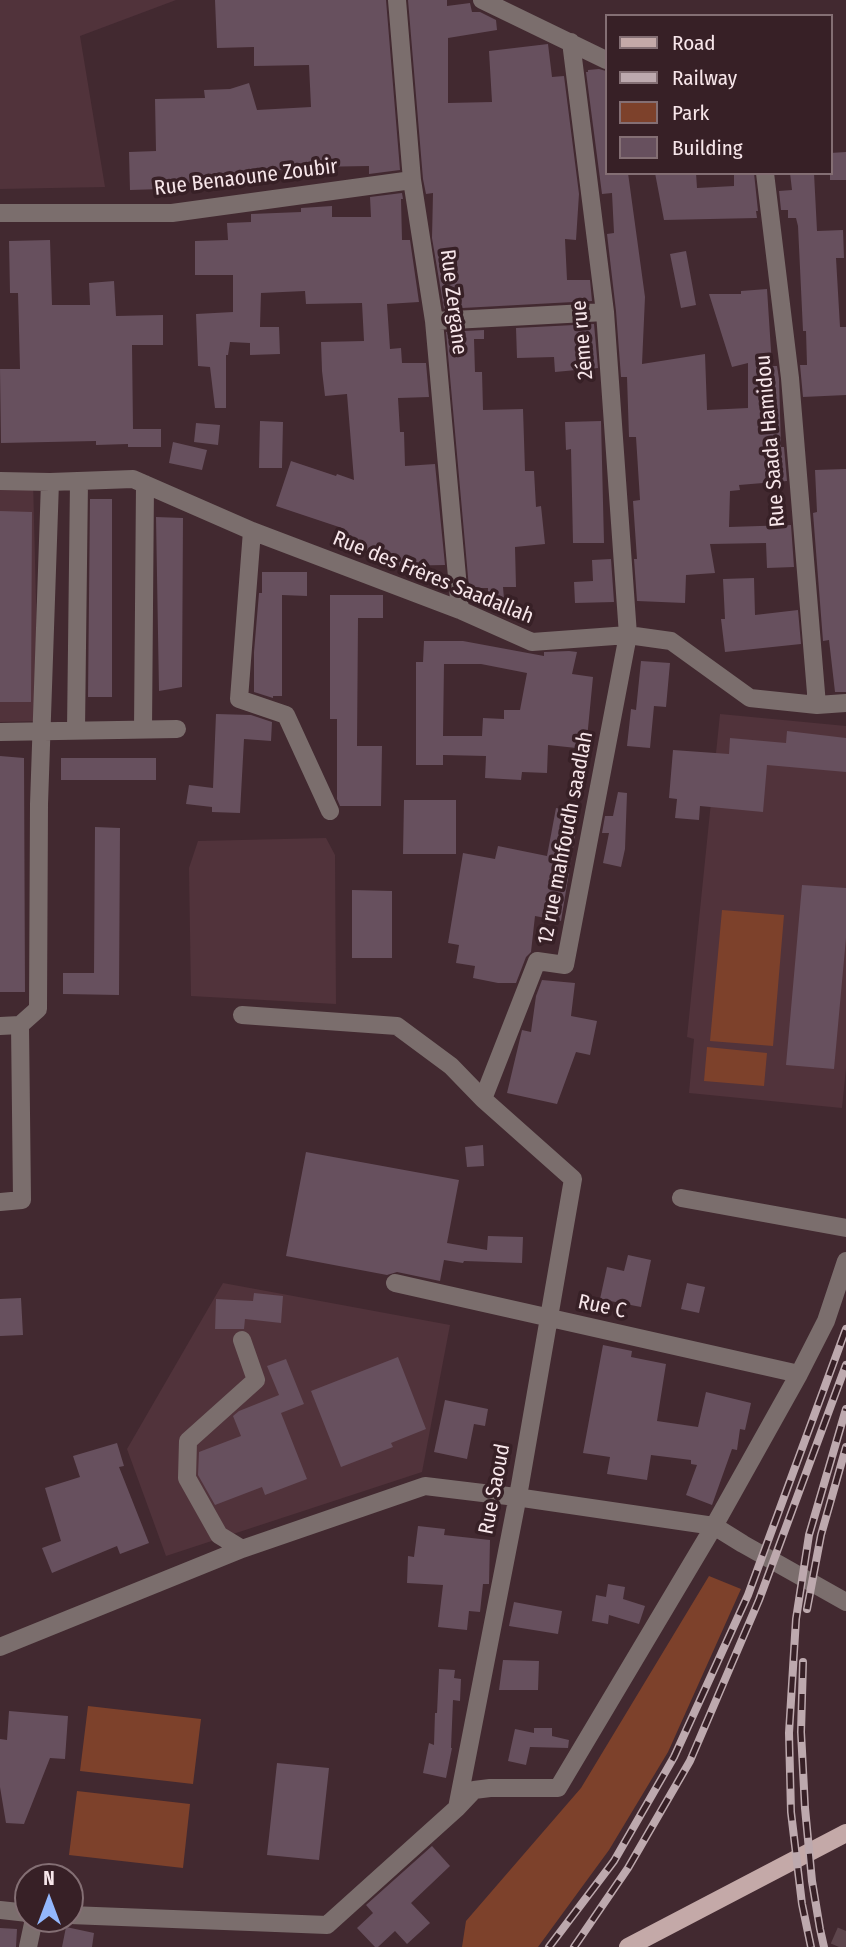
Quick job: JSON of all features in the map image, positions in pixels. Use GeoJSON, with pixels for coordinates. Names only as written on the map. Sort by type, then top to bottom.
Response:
{"type":"FeatureCollection","features":[{"type":"Feature","properties":{"kind":"main road"},"geometry":{"type":"LineString","coordinates":[[628,1947],[846,1833]]}},
{"type":"Feature","properties":{"kind":"street","name":"Rue Zergane"},"geometry":{"type":"LineString","coordinates":[[397,0],[412,180],[434,321],[460,610]]}},
{"type":"Feature","properties":{"kind":"street"},"geometry":{"type":"LineString","coordinates":[[482,0],[604,59]]}},
{"type":"Feature","properties":{"kind":"street","name":"2éme rue"},"geometry":{"type":"LineString","coordinates":[[571,42],[605,312],[628,635]]}},
{"type":"Feature","properties":{"kind":"street","name":"Rue Saada Hamidou"},"geometry":{"type":"LineString","coordinates":[[765,175],[790,378],[817,705]]}},
{"type":"Feature","properties":{"kind":"street","name":"Rue Benaoune Zoubir"},"geometry":{"type":"LineString","coordinates":[[0,213],[172,213],[412,180]]}},
{"type":"Feature","properties":{"kind":"street"},"geometry":{"type":"LineString","coordinates":[[434,321],[605,312]]}},
{"type":"Feature","properties":{"kind":"street","name":"Rue des Frères Saadallah"},"geometry":{"type":"LineString","coordinates":[[0,481],[133,479],[252,531],[460,610],[532,642],[628,635],[671,641],[750,698],[817,705],[846,703]]}},
{"type":"Feature","properties":{"kind":"street"},"geometry":{"type":"LineString","coordinates":[[76,730],[79,481]]}},
{"type":"Feature","properties":{"kind":"street"},"geometry":{"type":"LineString","coordinates":[[0,1026],[20,1025],[38,1009],[39,804],[50,482]]}},
{"type":"Feature","properties":{"kind":"street"},"geometry":{"type":"LineString","coordinates":[[143,729],[145,484]]}},
{"type":"Feature","properties":{"kind":"street"},"geometry":{"type":"LineString","coordinates":[[252,531],[239,699],[286,715],[330,811]]}},
{"type":"Feature","properties":{"kind":"street","name":"12 rue mahfoudh saadlah"},"geometry":{"type":"LineString","coordinates":[[483,1100],[537,961],[565,965],[628,635]]}},
{"type":"Feature","properties":{"kind":"street"},"geometry":{"type":"LineString","coordinates":[[0,732],[177,729]]}},
{"type":"Feature","properties":{"kind":"street"},"geometry":{"type":"LineString","coordinates":[[242,1015],[397,1026],[451,1066],[483,1100]]}},
{"type":"Feature","properties":{"kind":"street"},"geometry":{"type":"LineString","coordinates":[[0,1202],[22,1200],[20,1025]]}},
{"type":"Feature","properties":{"kind":"street","name":"Rue Saoud"},"geometry":{"type":"LineString","coordinates":[[457,1808],[573,1179],[483,1100]]}},
{"type":"Feature","properties":{"kind":"street"},"geometry":{"type":"LineString","coordinates":[[681,1198],[846,1228]]}},
{"type":"Feature","properties":{"kind":"street"},"geometry":{"type":"LineString","coordinates":[[84,1916],[327,1925],[474,1790],[558,1788],[714,1525],[799,1374],[826,1321],[846,1261]]}},
{"type":"Feature","properties":{"kind":"street","name":"Rue C"},"geometry":{"type":"LineString","coordinates":[[395,1283],[799,1374]]}},
{"type":"Feature","properties":{"kind":"street"},"geometry":{"type":"LineString","coordinates":[[242,1340],[256,1380],[188,1441],[187,1478],[219,1535],[242,1549]]}},
{"type":"Feature","properties":{"kind":"street"},"geometry":{"type":"LineString","coordinates":[[0,1647],[242,1549],[425,1486],[714,1525],[846,1602]]}},
{"type":"Feature","properties":{"kind":"shaded area"},"geometry":{"type":"Polygon","coordinates":[[[0,0],[176,0],[80,36],[105,187],[0,189],[0,0]]]}},
{"type":"Feature","properties":{"kind":"shaded area"},"geometry":{"type":"Polygon","coordinates":[[[33,480],[39,721],[0,722],[0,483],[33,480]]]}},
{"type":"Feature","properties":{"kind":"shaded area"},"geometry":{"type":"Polygon","coordinates":[[[720,714],[846,726],[846,1068],[842,1108],[689,1093],[694,1039],[687,1037],[720,714]]]}},
{"type":"Feature","properties":{"kind":"shaded area"},"geometry":{"type":"Polygon","coordinates":[[[326,838],[335,855],[336,1004],[191,996],[189,868],[198,841],[326,838]]]}},
{"type":"Feature","properties":{"kind":"shaded area"},"geometry":{"type":"Polygon","coordinates":[[[223,1283],[450,1325],[422,1472],[166,1556],[127,1449],[223,1283]]]}},
{"type":"Feature","properties":{"kind":"green space"},"geometry":{"type":"Polygon","coordinates":[[[722,910],[784,915],[773,1046],[710,1041],[722,910]]]}},
{"type":"Feature","properties":{"kind":"green space"},"geometry":{"type":"Polygon","coordinates":[[[707,1047],[767,1053],[764,1086],[704,1081],[707,1047]]]}},
{"type":"Feature","properties":{"kind":"green space"},"geometry":{"type":"Polygon","coordinates":[[[709,1576],[741,1589],[668,1752],[609,1850],[538,1947],[462,1947],[466,1921],[581,1788],[709,1576]]]}},
{"type":"Feature","properties":{"kind":"green space"},"geometry":{"type":"Polygon","coordinates":[[[88,1706],[201,1719],[193,1784],[80,1771],[88,1706]]]}},
{"type":"Feature","properties":{"kind":"green space"},"geometry":{"type":"Polygon","coordinates":[[[77,1791],[190,1804],[183,1868],[69,1855],[77,1791]]]}},
{"type":"Feature","properties":{"kind":"building"},"geometry":{"type":"Polygon","coordinates":[[[215,0],[386,0],[400,170],[369,174],[369,166],[257,171],[257,177],[234,178],[235,181],[162,184],[162,189],[130,190],[129,152],[156,151],[155,99],[205,98],[204,90],[230,89],[249,83],[257,110],[311,107],[309,65],[254,66],[254,47],[217,48],[215,0]]]}},
{"type":"Feature","properties":{"kind":"building"},"geometry":{"type":"Polygon","coordinates":[[[408,0],[447,0],[447,6],[470,3],[472,12],[480,12],[496,20],[497,30],[448,38],[448,103],[492,102],[489,51],[548,44],[552,77],[564,76],[579,194],[576,240],[565,239],[567,280],[590,280],[592,301],[444,309],[432,238],[433,193],[426,194],[423,179],[408,0]]]}},
{"type":"Feature","properties":{"kind":"building"},"geometry":{"type":"Polygon","coordinates":[[[604,70],[604,175],[628,175],[645,297],[642,364],[705,354],[707,410],[748,408],[748,363],[732,367],[709,294],[741,294],[741,291],[767,289],[772,366],[777,366],[779,379],[781,447],[784,447],[787,481],[739,485],[740,490],[730,491],[729,527],[791,525],[794,567],[767,568],[766,543],[710,544],[715,573],[686,575],[685,603],[637,601],[633,501],[640,500],[636,437],[629,437],[627,377],[621,377],[607,234],[614,233],[612,193],[602,194],[586,72],[604,70]]]}},
{"type":"Feature","properties":{"kind":"building"},"geometry":{"type":"Polygon","coordinates":[[[846,152],[846,180],[830,180],[832,153],[846,152]]]}},
{"type":"Feature","properties":{"kind":"building"},"geometry":{"type":"Polygon","coordinates":[[[655,175],[696,175],[697,188],[734,186],[734,175],[754,175],[757,218],[664,220],[655,175]]]}},
{"type":"Feature","properties":{"kind":"building"},"geometry":{"type":"Polygon","coordinates":[[[790,175],[814,175],[817,231],[843,230],[844,258],[836,258],[840,327],[846,327],[846,395],[803,397],[800,365],[807,365],[798,226],[796,218],[788,218],[788,210],[781,210],[779,191],[792,190],[790,175]]]}},
{"type":"Feature","properties":{"kind":"building"},"geometry":{"type":"Polygon","coordinates":[[[402,193],[402,240],[410,240],[419,302],[387,304],[390,349],[401,348],[402,363],[426,363],[429,397],[398,398],[400,432],[404,432],[405,466],[435,464],[445,565],[396,566],[395,561],[340,542],[345,529],[276,506],[291,461],[354,480],[347,394],[325,396],[321,342],[364,341],[362,303],[306,304],[305,291],[261,293],[260,327],[279,327],[280,354],[250,355],[250,343],[230,342],[226,355],[226,408],[215,408],[210,367],[198,366],[196,314],[233,312],[233,275],[195,275],[195,241],[228,240],[227,223],[251,222],[251,214],[301,212],[301,208],[332,206],[332,217],[371,217],[370,197],[402,193]]]}},
{"type":"Feature","properties":{"kind":"building"},"geometry":{"type":"Polygon","coordinates":[[[50,240],[52,305],[90,305],[89,283],[114,281],[116,316],[163,315],[163,345],[132,345],[133,429],[161,429],[161,447],[96,445],[96,441],[1,443],[0,369],[20,369],[18,293],[10,293],[9,241],[50,240]]]}},
{"type":"Feature","properties":{"kind":"building"},"geometry":{"type":"Polygon","coordinates":[[[686,251],[696,305],[681,308],[670,254],[686,251]]]}},
{"type":"Feature","properties":{"kind":"building"},"geometry":{"type":"Polygon","coordinates":[[[594,324],[598,368],[555,372],[554,357],[517,358],[516,328],[594,324]]]}},
{"type":"Feature","properties":{"kind":"building"},"geometry":{"type":"Polygon","coordinates":[[[484,330],[484,339],[474,339],[475,372],[482,372],[483,410],[523,409],[525,471],[534,471],[536,507],[541,506],[545,544],[515,547],[516,587],[503,587],[504,599],[488,600],[488,588],[469,588],[446,332],[484,330]]]}},
{"type":"Feature","properties":{"kind":"building"},"geometry":{"type":"Polygon","coordinates":[[[260,421],[283,422],[282,468],[259,468],[260,421]]]}},
{"type":"Feature","properties":{"kind":"building"},"geometry":{"type":"Polygon","coordinates":[[[601,421],[604,543],[573,543],[571,449],[566,450],[565,422],[601,421]]]}},
{"type":"Feature","properties":{"kind":"building"},"geometry":{"type":"Polygon","coordinates":[[[196,423],[220,425],[218,445],[194,442],[196,423]]]}},
{"type":"Feature","properties":{"kind":"building"},"geometry":{"type":"Polygon","coordinates":[[[173,442],[207,450],[202,470],[169,463],[173,442]]]}},
{"type":"Feature","properties":{"kind":"building"},"geometry":{"type":"Polygon","coordinates":[[[846,469],[846,692],[835,692],[829,640],[823,641],[813,513],[817,512],[815,470],[846,469]]]}},
{"type":"Feature","properties":{"kind":"building"},"geometry":{"type":"Polygon","coordinates":[[[90,499],[112,499],[112,697],[88,697],[90,499]]]}},
{"type":"Feature","properties":{"kind":"building"},"geometry":{"type":"Polygon","coordinates":[[[0,511],[32,512],[31,702],[0,702],[0,511]]]}},
{"type":"Feature","properties":{"kind":"building"},"geometry":{"type":"Polygon","coordinates":[[[156,517],[183,518],[182,687],[159,691],[156,517]]]}},
{"type":"Feature","properties":{"kind":"building"},"geometry":{"type":"Polygon","coordinates":[[[611,559],[614,602],[575,603],[574,582],[593,581],[592,560],[611,559]]]}},
{"type":"Feature","properties":{"kind":"building"},"geometry":{"type":"Polygon","coordinates":[[[262,572],[307,572],[307,596],[282,595],[282,696],[273,698],[254,692],[254,652],[262,572]]]}},
{"type":"Feature","properties":{"kind":"building"},"geometry":{"type":"Polygon","coordinates":[[[754,578],[755,615],[798,610],[801,644],[725,652],[721,619],[725,619],[723,579],[754,578]]]}},
{"type":"Feature","properties":{"kind":"building"},"geometry":{"type":"Polygon","coordinates":[[[330,595],[383,595],[383,618],[358,618],[357,746],[382,746],[381,806],[340,806],[337,799],[337,719],[330,719],[330,595]]]}},
{"type":"Feature","properties":{"kind":"building"},"geometry":{"type":"Polygon","coordinates":[[[424,641],[463,641],[544,656],[544,652],[577,652],[572,674],[593,677],[586,749],[548,745],[547,773],[522,772],[521,780],[485,778],[486,756],[443,755],[443,765],[416,765],[416,662],[423,662],[424,641]],[[444,664],[443,736],[482,736],[483,718],[504,719],[504,710],[520,710],[527,673],[481,664],[444,664]]]}},
{"type":"Feature","properties":{"kind":"building"},"geometry":{"type":"Polygon","coordinates":[[[641,661],[670,663],[666,707],[654,706],[650,748],[627,746],[631,709],[636,710],[641,661]]]}},
{"type":"Feature","properties":{"kind":"building"},"geometry":{"type":"Polygon","coordinates":[[[216,714],[251,715],[272,722],[271,741],[244,739],[240,813],[212,812],[212,807],[186,804],[189,785],[213,788],[216,714]]]}},
{"type":"Feature","properties":{"kind":"building"},"geometry":{"type":"Polygon","coordinates":[[[787,731],[846,738],[846,772],[767,765],[763,812],[700,806],[699,820],[675,818],[677,799],[669,798],[673,750],[729,754],[730,738],[786,743],[787,731]]]}},
{"type":"Feature","properties":{"kind":"building"},"geometry":{"type":"Polygon","coordinates":[[[0,756],[24,758],[25,992],[0,992],[0,756]]]}},
{"type":"Feature","properties":{"kind":"building"},"geometry":{"type":"Polygon","coordinates":[[[61,758],[156,758],[156,780],[61,780],[61,758]]]}},
{"type":"Feature","properties":{"kind":"building"},"geometry":{"type":"Polygon","coordinates":[[[618,792],[627,793],[625,849],[621,867],[603,863],[609,833],[602,833],[605,816],[613,816],[618,792]]]}},
{"type":"Feature","properties":{"kind":"building"},"geometry":{"type":"Polygon","coordinates":[[[404,800],[456,800],[456,854],[403,854],[404,800]]]}},
{"type":"Feature","properties":{"kind":"building"},"geometry":{"type":"Polygon","coordinates":[[[556,808],[579,812],[561,921],[535,916],[531,952],[526,957],[516,983],[473,978],[475,966],[456,963],[459,945],[448,943],[463,853],[495,859],[498,846],[547,856],[556,808]]]}},
{"type":"Feature","properties":{"kind":"building"},"geometry":{"type":"Polygon","coordinates":[[[95,827],[120,828],[119,995],[63,994],[63,973],[94,973],[95,827]]]}},
{"type":"Feature","properties":{"kind":"building"},"geometry":{"type":"Polygon","coordinates":[[[802,885],[846,888],[846,938],[834,1069],[786,1065],[802,885]]]}},
{"type":"Feature","properties":{"kind":"building"},"geometry":{"type":"Polygon","coordinates":[[[352,890],[392,891],[392,958],[352,958],[352,890]]]}},
{"type":"Feature","properties":{"kind":"building"},"geometry":{"type":"Polygon","coordinates":[[[542,980],[575,983],[571,1016],[597,1021],[590,1055],[576,1052],[557,1104],[507,1093],[522,1030],[531,1032],[536,996],[542,980]]]}},
{"type":"Feature","properties":{"kind":"building"},"geometry":{"type":"Polygon","coordinates":[[[483,1145],[484,1166],[467,1167],[465,1147],[483,1145]]]}},
{"type":"Feature","properties":{"kind":"building"},"geometry":{"type":"Polygon","coordinates":[[[306,1152],[459,1180],[447,1243],[487,1250],[488,1236],[523,1237],[522,1263],[463,1263],[444,1260],[440,1281],[397,1272],[387,1275],[286,1256],[306,1152]]]}},
{"type":"Feature","properties":{"kind":"building"},"geometry":{"type":"Polygon","coordinates":[[[628,1255],[651,1260],[641,1307],[600,1299],[607,1267],[624,1271],[628,1255]]]}},
{"type":"Feature","properties":{"kind":"building"},"geometry":{"type":"Polygon","coordinates":[[[687,1283],[705,1287],[699,1313],[681,1309],[687,1283]]]}},
{"type":"Feature","properties":{"kind":"building"},"geometry":{"type":"Polygon","coordinates":[[[254,1293],[283,1296],[281,1323],[245,1319],[244,1329],[215,1329],[216,1299],[253,1301],[254,1293]]]}},
{"type":"Feature","properties":{"kind":"building"},"geometry":{"type":"Polygon","coordinates":[[[21,1298],[23,1335],[0,1336],[0,1299],[21,1298]]]}},
{"type":"Feature","properties":{"kind":"building"},"geometry":{"type":"Polygon","coordinates":[[[603,1345],[632,1351],[631,1357],[666,1364],[657,1421],[698,1427],[706,1392],[751,1403],[745,1430],[740,1429],[737,1450],[732,1449],[712,1505],[686,1495],[697,1465],[691,1464],[691,1460],[651,1455],[647,1480],[607,1474],[610,1457],[583,1453],[603,1345]]]}},
{"type":"Feature","properties":{"kind":"building"},"geometry":{"type":"Polygon","coordinates":[[[398,1357],[426,1429],[391,1443],[393,1447],[341,1467],[311,1391],[398,1357]]]}},
{"type":"Feature","properties":{"kind":"building"},"geometry":{"type":"Polygon","coordinates":[[[286,1359],[304,1404],[281,1413],[307,1479],[265,1495],[262,1487],[215,1505],[198,1475],[199,1452],[241,1436],[233,1416],[279,1395],[267,1366],[286,1359]]]}},
{"type":"Feature","properties":{"kind":"building"},"geometry":{"type":"Polygon","coordinates":[[[445,1400],[488,1409],[485,1426],[474,1424],[467,1459],[434,1452],[445,1400]]]}},
{"type":"Feature","properties":{"kind":"building"},"geometry":{"type":"Polygon","coordinates":[[[117,1443],[124,1466],[119,1467],[149,1543],[120,1554],[117,1546],[52,1573],[42,1548],[61,1541],[45,1488],[80,1477],[73,1456],[117,1443]]]}},
{"type":"Feature","properties":{"kind":"building"},"geometry":{"type":"Polygon","coordinates":[[[418,1526],[445,1529],[444,1535],[490,1540],[489,1584],[483,1584],[480,1612],[469,1611],[467,1630],[438,1627],[443,1585],[407,1583],[408,1556],[414,1557],[418,1526]]]}},
{"type":"Feature","properties":{"kind":"building"},"geometry":{"type":"Polygon","coordinates":[[[608,1584],[625,1587],[623,1599],[645,1606],[639,1624],[609,1615],[608,1624],[592,1621],[596,1595],[606,1597],[608,1584]]]}},
{"type":"Feature","properties":{"kind":"building"},"geometry":{"type":"Polygon","coordinates":[[[514,1602],[562,1611],[558,1634],[509,1626],[514,1602]]]}},
{"type":"Feature","properties":{"kind":"building"},"geometry":{"type":"Polygon","coordinates":[[[503,1660],[539,1661],[538,1690],[499,1690],[503,1660]]]}},
{"type":"Feature","properties":{"kind":"building"},"geometry":{"type":"Polygon","coordinates":[[[439,1669],[455,1670],[454,1678],[461,1679],[460,1701],[453,1700],[452,1748],[446,1778],[423,1773],[429,1743],[434,1745],[439,1669]]]}},
{"type":"Feature","properties":{"kind":"building"},"geometry":{"type":"Polygon","coordinates":[[[9,1711],[68,1716],[65,1759],[50,1758],[24,1824],[6,1823],[0,1787],[0,1739],[7,1740],[9,1711]]]}},
{"type":"Feature","properties":{"kind":"building"},"geometry":{"type":"Polygon","coordinates":[[[534,1728],[552,1728],[552,1736],[569,1740],[568,1748],[530,1747],[526,1765],[508,1761],[515,1729],[534,1733],[534,1728]]]}},
{"type":"Feature","properties":{"kind":"building"},"geometry":{"type":"Polygon","coordinates":[[[277,1763],[329,1768],[319,1860],[267,1855],[277,1763]]]}},
{"type":"Feature","properties":{"kind":"building"},"geometry":{"type":"Polygon","coordinates":[[[432,1846],[450,1866],[411,1903],[430,1923],[407,1944],[395,1931],[375,1947],[357,1928],[373,1913],[366,1905],[432,1846]]]}},
{"type":"Feature","properties":{"kind":"building"},"geometry":{"type":"Polygon","coordinates":[[[0,1928],[14,1929],[14,1933],[17,1933],[16,1947],[0,1947],[0,1928]]]}},
{"type":"Feature","properties":{"kind":"building"},"geometry":{"type":"Polygon","coordinates":[[[84,1931],[94,1933],[92,1947],[62,1947],[65,1933],[84,1933],[84,1931]]]}},
{"type":"Feature","properties":{"kind":"tunnel"},"geometry":{"type":"LineString","coordinates":[[839,1947],[846,1931]]}},
{"type":"Feature","properties":{"kind":"railway"},"geometry":{"type":"LineString","coordinates":[[549,1947],[614,1861],[674,1757],[748,1595],[846,1329]]}},
{"type":"Feature","properties":{"kind":"railway"},"geometry":{"type":"LineString","coordinates":[[574,1947],[628,1868],[690,1761],[759,1600],[846,1365]]}},
{"type":"Feature","properties":{"kind":"railway"},"geometry":{"type":"LineString","coordinates":[[811,1947],[802,1904],[791,1812],[789,1733],[796,1619],[809,1535],[846,1409]]}},
{"type":"Feature","properties":{"kind":"railway"},"geometry":{"type":"LineString","coordinates":[[807,1609],[821,1535],[846,1447]]}},
{"type":"Feature","properties":{"kind":"railway"},"geometry":{"type":"LineString","coordinates":[[803,1662],[801,1732],[805,1808],[812,1881],[824,1947]]}}]}
